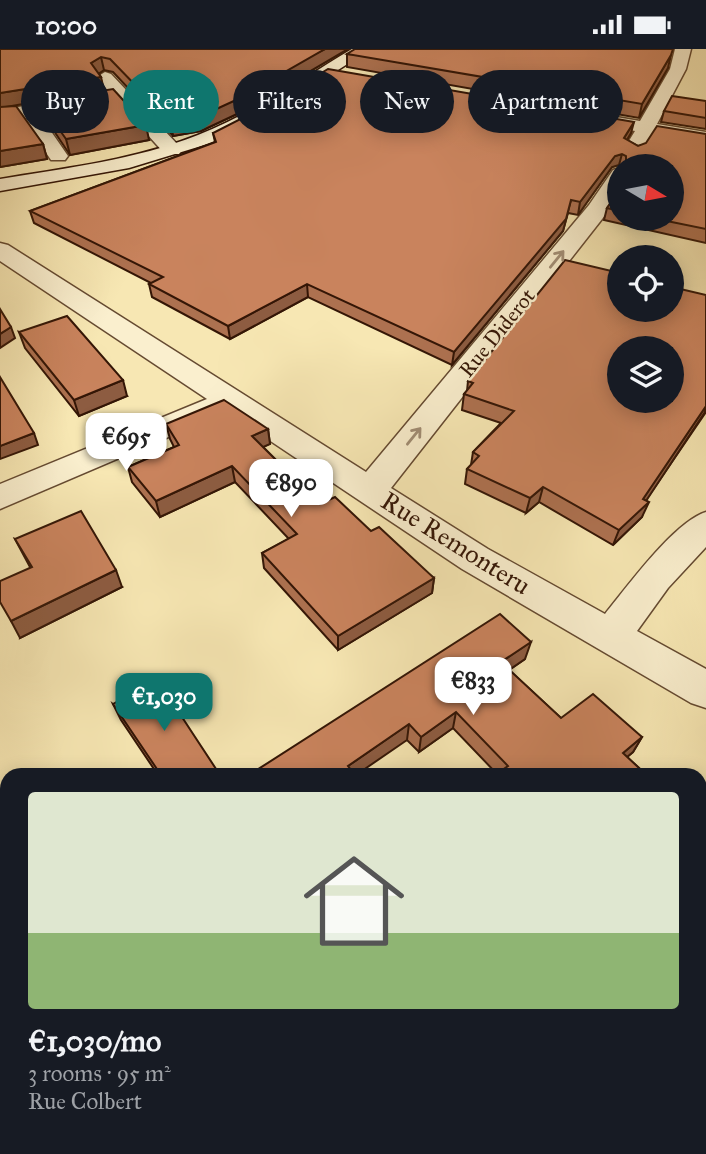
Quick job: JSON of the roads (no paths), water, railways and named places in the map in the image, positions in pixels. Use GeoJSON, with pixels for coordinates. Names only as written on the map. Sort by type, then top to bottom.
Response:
{"type":"FeatureCollection","features":[{"type":"Feature","properties":{"kind":"street"},"geometry":{"type":"LineString","coordinates":[[329,70],[363,49]]}},
{"type":"Feature","properties":{"kind":"street"},"geometry":{"type":"LineString","coordinates":[[631,154],[678,69],[683,49]]}},
{"type":"Feature","properties":{"kind":"street"},"geometry":{"type":"LineString","coordinates":[[346,75],[355,76]]}},
{"type":"Feature","properties":{"kind":"street"},"geometry":{"type":"LineString","coordinates":[[109,82],[172,150]]}},
{"type":"Feature","properties":{"kind":"street"},"geometry":{"type":"LineString","coordinates":[[109,97],[121,95]]}},
{"type":"Feature","properties":{"kind":"street"},"geometry":{"type":"LineString","coordinates":[[0,115],[21,111]]}},
{"type":"Feature","properties":{"kind":"street"},"geometry":{"type":"LineString","coordinates":[[623,124],[706,138]]}},
{"type":"Feature","properties":{"kind":"street"},"geometry":{"type":"LineString","coordinates":[[0,185],[97,168],[172,150],[233,125]]}},
{"type":"Feature","properties":{"kind":"street"},"geometry":{"type":"LineString","coordinates":[[42,133],[58,156]]}},
{"type":"Feature","properties":{"kind":"street","name":"Rue Diderot"},"geometry":{"type":"LineString","coordinates":[[371,489],[607,195]]}},
{"type":"Feature","properties":{"kind":"street","name":"Rue Remonteru"},"geometry":{"type":"LineString","coordinates":[[0,250],[475,559],[706,690]]}},
{"type":"Feature","properties":{"kind":"street"},"geometry":{"type":"LineString","coordinates":[[0,497],[230,399]]}},
{"type":"Feature","properties":{"kind":"street"},"geometry":{"type":"LineString","coordinates":[[611,636],[655,578],[706,525]]}}]}
